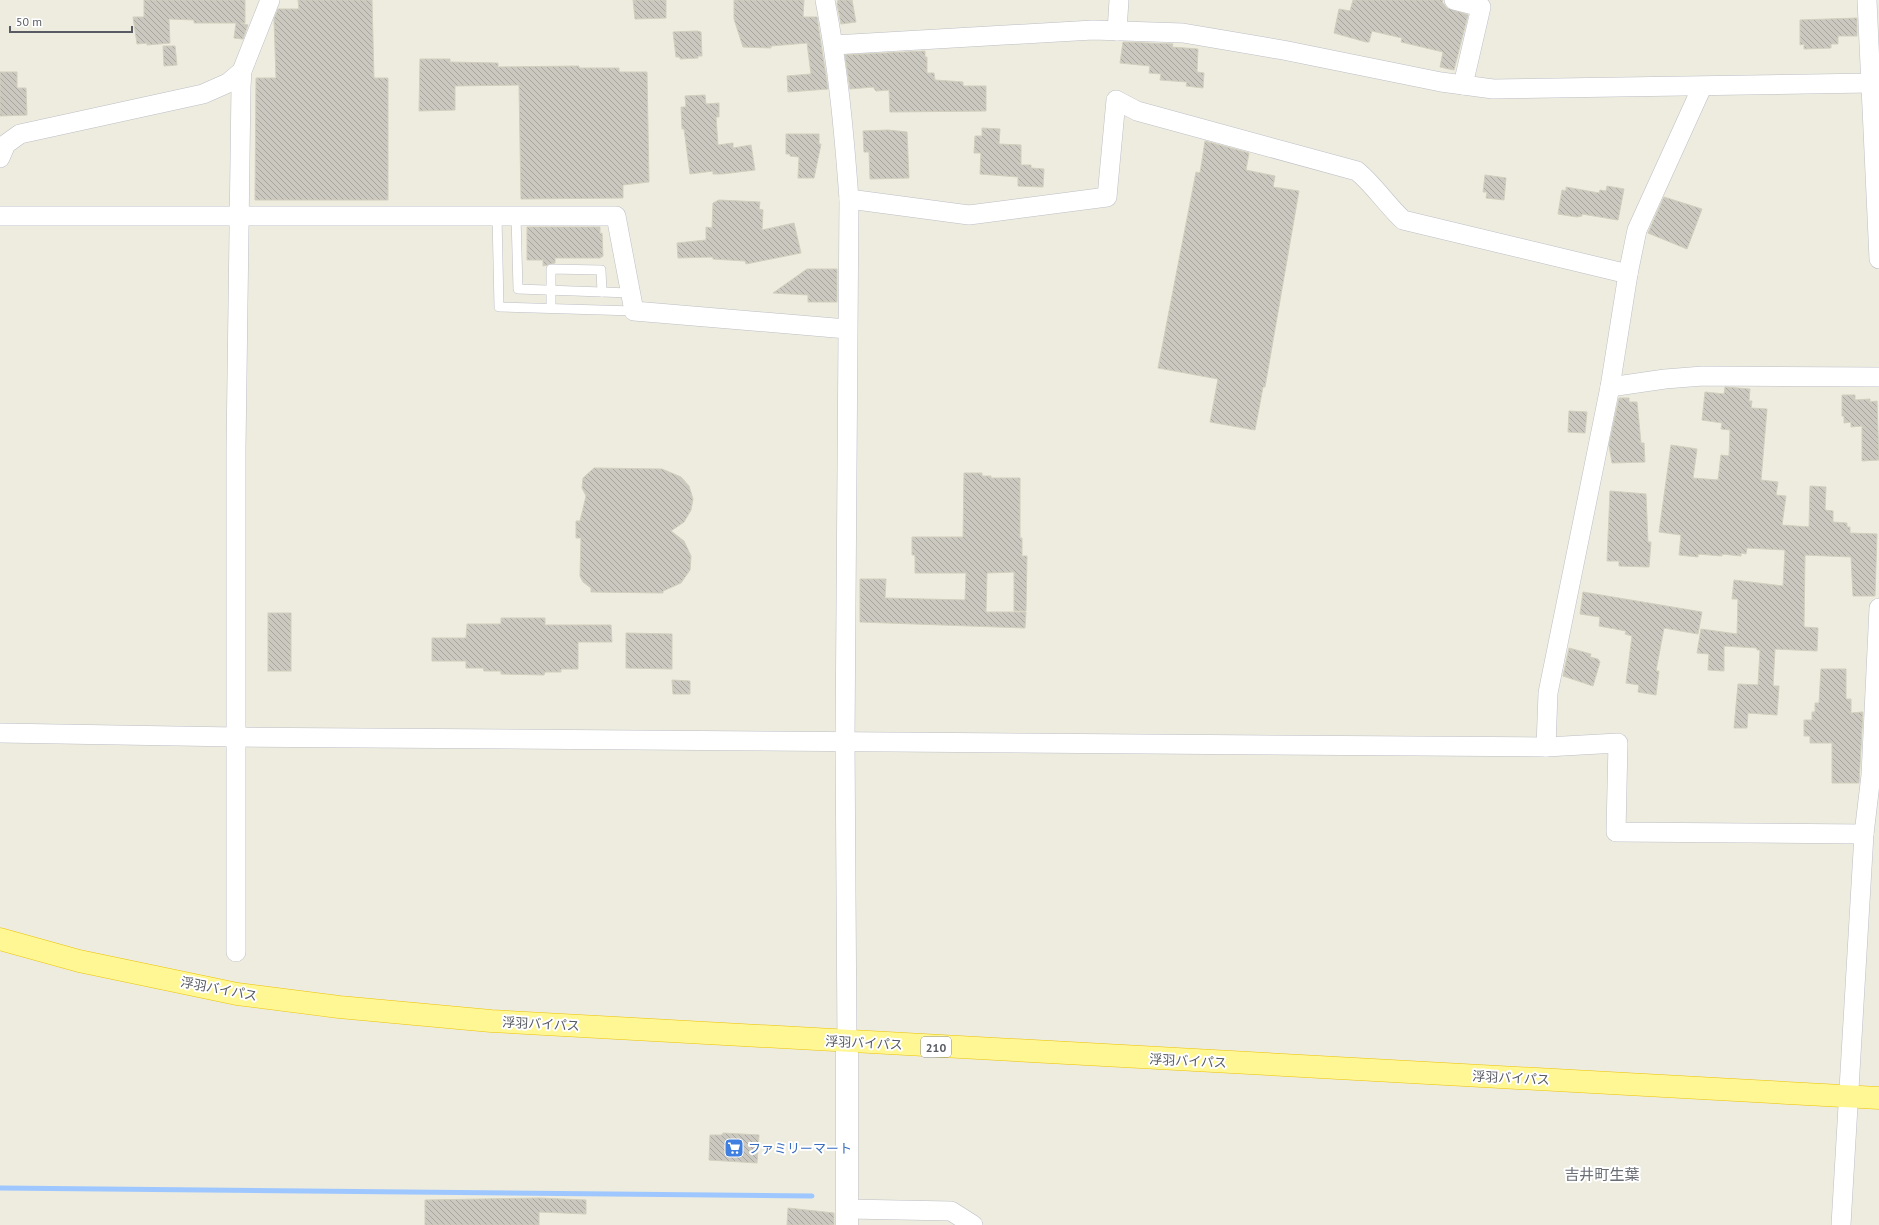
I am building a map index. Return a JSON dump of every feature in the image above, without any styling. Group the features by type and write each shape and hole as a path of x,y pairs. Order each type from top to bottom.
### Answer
{"highway":[{"name":"浮羽バイパス","path":"0,939 79,961 237,994 339,1007 491,1021 847,1042 1879,1098"}],"street":[{"path":"236,952 236,449 242,71 270,0"},
{"path":"825,0 834,45 845,139 848,200 846,740 848,1217 951,1211 973,1225"},
{"path":"1117,30 1119,0"},
{"path":"1454,0 1481,7 1464,85"},
{"path":"1868,0 1875,82 1879,259"},
{"path":"834,45 1093,30 1117,30 1183,33 1464,85 1493,89 1702,87 1875,82"},
{"path":"0,158 6,144 20,134 203,94 228,82 242,71"},
{"path":"1546,747 1548,693 1610,387 1628,274 1637,230 1667,168 1702,87"},
{"path":"848,200 969,216 1107,197 1116,100 1137,111 1357,171 1372,184 1389,207 1403,220 1628,274"},
{"path":"0,216 616,216 634,311 847,329"},
{"path":"1610,387 1664,379 1703,376 1879,377"},
{"path":"1841,1225 1864,834 1875,776 1879,608"},
{"path":"0,733 236,737 846,740 1546,747 1618,743 1616,832 1864,834"}],"lane":[{"path":"497,216 499,307 634,311"},
{"path":"516,216 518,289 630,293"},
{"path":"551,308 551,269 601,270 602,292"}],"building":[{"path":"144,0 245,0 245,23 241,23 248,25 243,39 234,38 236,23 194,23 194,20 169,19 170,43 147,45 147,43 137,44 133,17 144,17"},
{"path":"298,0 372,0 374,78 388,78 388,200 255,200 256,78 276,78 274,19 278,9 299,9"},
{"path":"633,0 666,0 666,18 635,19"},
{"path":"734,0 804,0 803,17 817,17 828,89 788,92 787,76 811,74 807,43 771,46 771,48 743,47 734,19"},
{"path":"838,0 852,0 856,22 841,24 837,4"},
{"path":"1353,0 1443,0 1442,2 1447,8 1468,15 1454,70 1440,67 1443,52 1401,42 1402,38 1372,31 1369,42 1366,42 1334,33 1339,9 1350,11"},
{"path":"1857,18 1857,36 1838,36 1838,44 1831,44 1831,48 1804,49 1804,44 1800,45 1800,20"},
{"path":"673,32 701,32 702,56 698,56 698,58 680,59 680,57 676,57"},
{"path":"1123,42 1173,44 1172,47 1198,49 1197,72 1204,73 1203,88 1186,86 1187,82 1160,80 1161,74 1149,73 1150,66 1120,63"},
{"path":"163,46 175,46 177,65 164,66"},
{"path":"925,51 925,57 927,57 927,73 934,73 935,80 963,82 963,86 986,86 986,111 890,112 889,90 876,91 873,87 850,89 845,55"},
{"path":"420,59 450,59 450,62 498,63 498,67 579,66 579,68 619,68 619,72 647,72 649,182 623,185 623,198 521,199 519,85 455,86 455,110 419,111"},
{"path":"0,72 17,72 17,88 26,88 27,115 0,116"},
{"path":"705,95 706,104 719,103 719,117 716,117 718,145 733,143 733,148 751,145 755,170 722,174 713,174 713,171 690,174 684,129 682,129 681,107 686,107 685,96"},
{"path":"982,128 1000,129 999,144 1021,145 1021,165 1031,165 1031,168 1044,169 1043,187 1018,186 1018,177 980,174 981,153 974,153 975,136 982,136"},
{"path":"888,130 907,132 909,178 870,179 869,152 864,152 863,131"},
{"path":"786,134 819,134 819,144 821,144 814,178 798,178 799,157 786,154"},
{"path":"1205,141 1249,153 1246,170 1275,176 1273,187 1299,191 1265,387 1263,387 1255,430 1210,422 1218,379 1158,368 1196,172 1200,173"},
{"path":"1485,175 1506,178 1504,200 1486,198 1487,192 1483,192"},
{"path":"1607,186 1624,189 1618,220 1582,214 1582,216 1577,217 1558,214 1562,190 1566,191 1566,187 1599,193 1600,190 1606,191"},
{"path":"1664,197 1702,209 1687,249 1648,233"},
{"path":"719,200 760,202 759,209 763,210 762,230 794,223 801,253 746,264 745,261 713,259 713,257 678,258 677,243 706,240 706,227 712,228 713,203"},
{"path":"527,227 600,227 600,234 602,233 603,256 600,258 555,258 555,263 543,266 543,260 527,260"},
{"path":"807,269 837,269 837,302 808,302 808,295 773,293"},
{"path":"1725,387 1750,389 1749,401 1752,401 1751,408 1767,409 1761,480 1778,482 1776,495 1786,496 1782,525 1809,527 1810,486 1826,487 1825,510 1833,511 1833,522 1847,523 1847,527 1850,527 1850,533 1877,534 1875,596 1853,596 1851,557 1805,555 1804,627 1818,628 1817,651 1775,649 1773,686 1779,686 1777,715 1748,713 1747,728 1734,728 1738,684 1758,685 1760,650 1757,650 1757,648 1724,646 1724,671 1708,670 1709,654 1697,653 1701,629 1737,634 1738,599 1732,599 1734,580 1783,586 1785,550 1747,548 1746,554 1741,553 1741,556 1698,554 1698,557 1679,555 1681,535 1659,532 1671,445 1697,449 1693,478 1718,480 1721,455 1729,456 1730,430 1721,429 1722,423 1702,420 1705,392 1724,394"},
{"path":"1842,395 1855,395 1855,400 1870,399 1870,402 1877,401 1879,460 1862,461 1862,426 1851,427 1851,422 1844,423 1844,416 1842,416"},
{"path":"1619,398 1629,398 1629,402 1637,402 1641,443 1644,443 1645,462 1612,463 1609,445"},
{"path":"1569,411 1587,412 1585,433 1568,432"},
{"path":"594,468 662,469 681,477 689,486 693,499 691,510 684,522 671,531 684,541 691,556 690,570 681,583 663,591 663,593 591,592 591,588 583,582 580,576 581,538 576,538 576,521 580,521 586,496 582,488 583,478"},
{"path":"964,473 982,473 982,476 991,476 991,478 1020,478 1020,538 1022,538 1022,556 1027,556 1026,611 1014,611 1014,572 987,573 986,612 1026,612 1025,628 860,622 860,579 886,579 885,598 965,600 966,573 915,573 915,555 912,555 912,537 963,537"},
{"path":"1610,491 1646,494 1648,542 1651,542 1649,567 1619,566 1619,561 1607,561"},
{"path":"1583,592 1702,612 1698,634 1664,628 1656,671 1659,671 1656,695 1638,692 1639,685 1626,683 1632,636 1625,634 1626,631 1599,626 1600,617 1580,614"},
{"path":"268,613 291,613 291,671 268,671"},
{"path":"501,618 545,618 545,625 611,625 612,642 578,642 578,669 561,669 561,672 545,672 544,675 501,674 501,671 484,671 483,668 466,668 466,661 432,661 432,638 466,638 467,624 501,624"},
{"path":"626,633 672,634 672,669 626,668"},
{"path":"1569,648 1591,654 1590,657 1598,659 1600,662 1593,686 1563,676"},
{"path":"1821,669 1846,669 1846,699 1851,699 1851,713 1863,712 1859,783 1832,783 1832,743 1810,743 1810,736 1804,736 1804,720 1812,720 1812,712 1815,712 1815,703 1819,703"},
{"path":"672,680 690,681 690,694 673,694"},
{"name":"ファミリーマート","path":"723,1133 759,1135 757,1163 709,1160 710,1135 722,1135"},
{"path":"539,1198 586,1200 586,1214 539,1212 539,1225 425,1225 425,1200"},
{"path":"788,1208 834,1213 834,1225 787,1225"}],"waterway":[{"path":"0,1188 812,1196"}],"place":[{"name":"ファミリーマート","path":"734,1148"}],"district":[{"name":"吉井町生葉","path":"1602,1174"}]}
